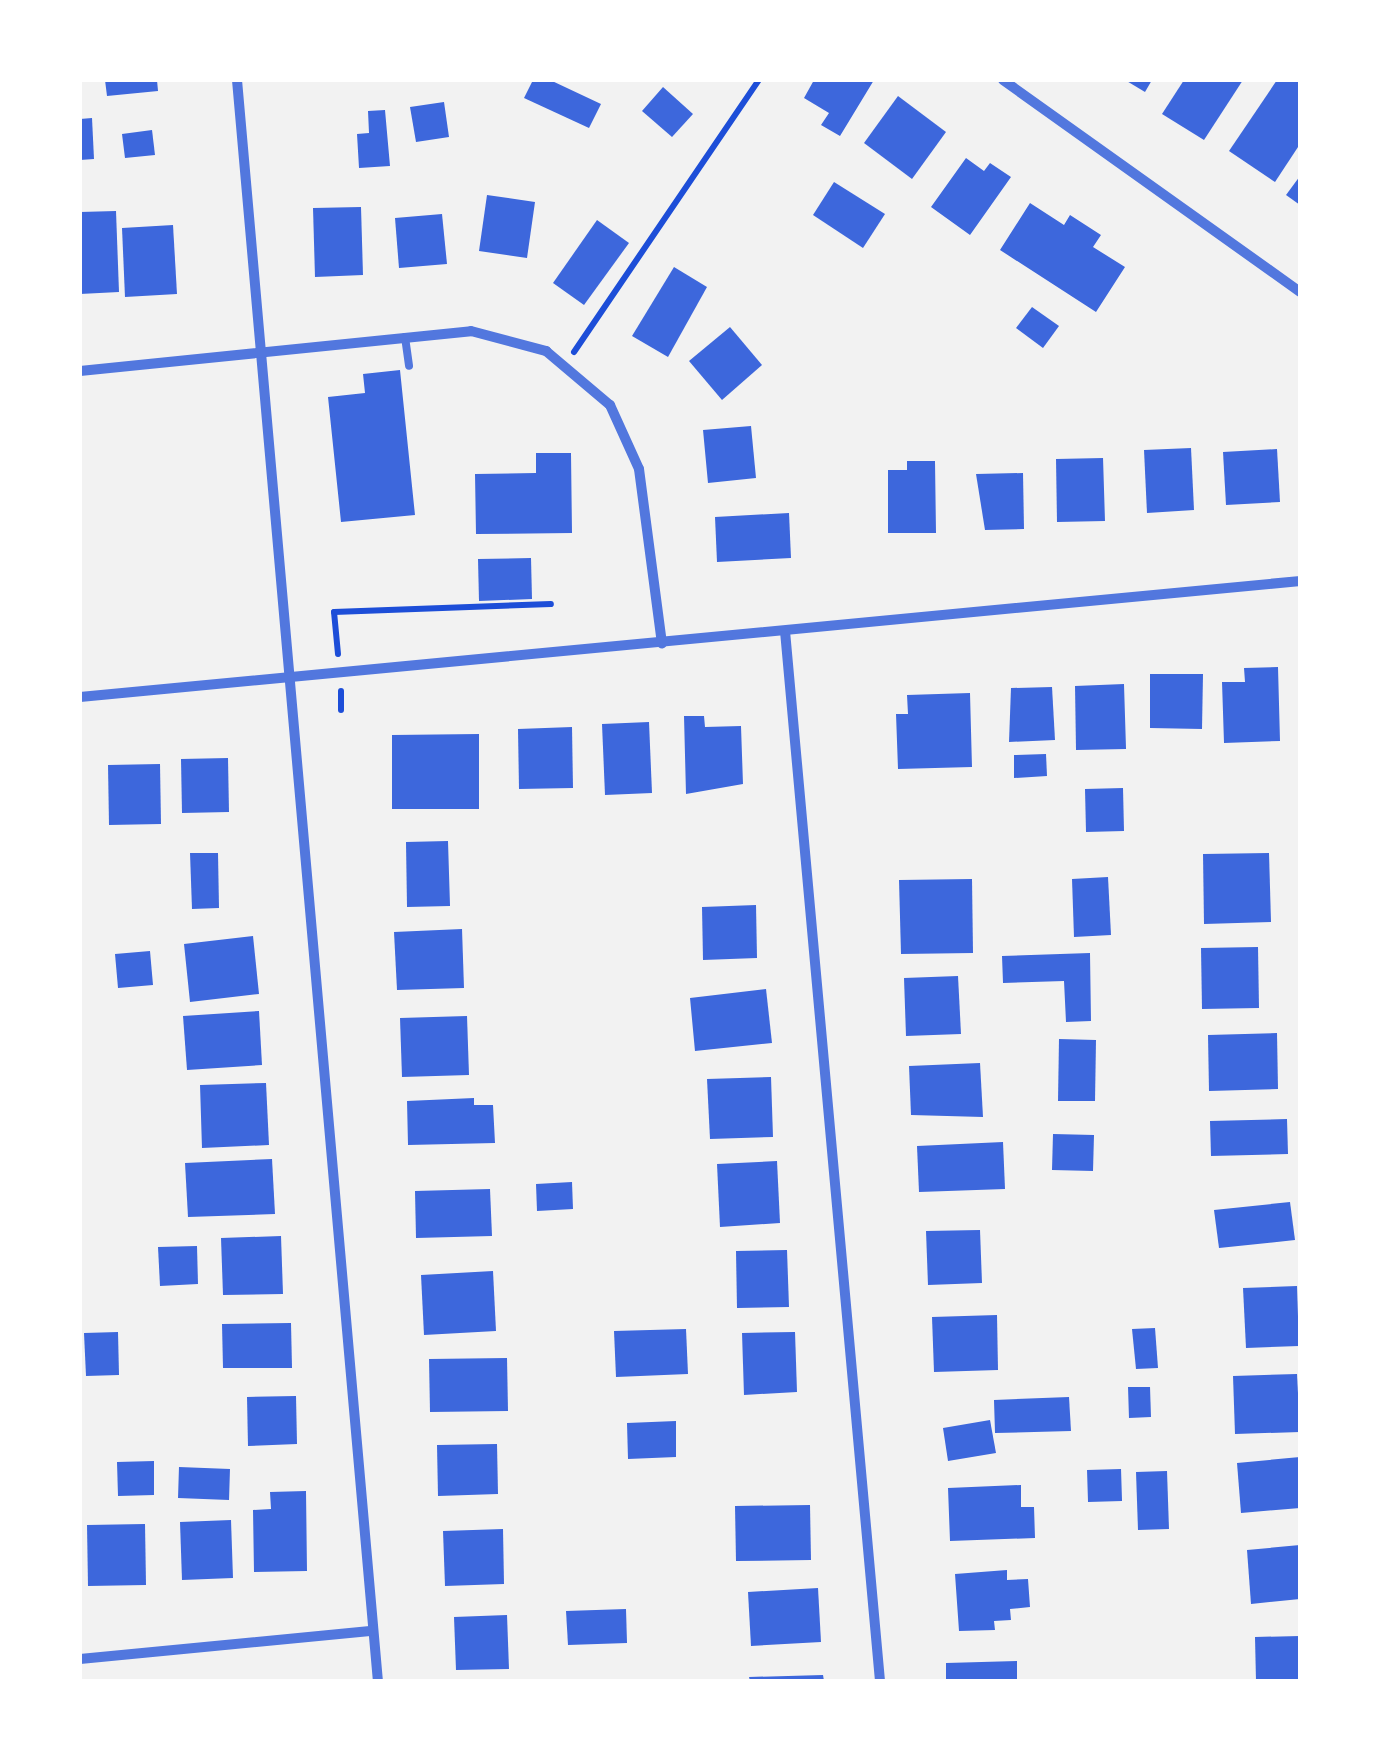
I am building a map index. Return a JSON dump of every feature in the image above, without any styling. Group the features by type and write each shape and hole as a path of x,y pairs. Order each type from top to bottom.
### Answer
{"street":[{"path":"238,80 286,680 378,1681"},
{"path":"1003,80 1300,292"},
{"path":"80,371 471,330 546,351 610,405 639,469 662,643"},
{"path":"80,697 1300,581"},
{"path":"785,631 880,1681"},
{"path":"80,1659 374,1632"}],"lane":[{"path":"405,337 410,366"}],"path":[{"path":"564,366 758,80"},
{"path":"341,710 334,612 551,604"}],"building":[{"path":"105,80 157,80 158,91 107,96"},
{"path":"533,80 550,80 601,104 589,128 524,98"},
{"path":"814,80 874,80 840,136 821,125 829,113 804,98"},
{"path":"1125,80 1152,80 1145,92"},
{"path":"1184,80 1243,80 1204,140 1162,114"},
{"path":"1277,80 1300,80 1300,144 1275,182 1229,151"},
{"path":"663,87 693,114 672,137 642,111"},
{"path":"898,96 946,132 912,179 864,143"},
{"path":"444,102 449,137 416,142 410,107"},
{"path":"385,110 390,166 359,168 357,134 369,133 368,111"},
{"path":"92,118 94,159 80,160 80,119"},
{"path":"152,130 155,155 125,158 122,134"},
{"path":"966,158 984,171 990,163 1011,177 970,235 931,207"},
{"path":"1300,176 1300,205 1286,195"},
{"path":"834,182 885,214 863,248 813,215"},
{"path":"487,195 535,202 527,258 479,251"},
{"path":"1030,203 1064,225 1070,215 1101,235 1093,247 1125,267 1096,312 1000,250"},
{"path":"361,207 363,275 315,277 313,208"},
{"path":"116,211 119,292 80,294 80,212"},
{"path":"442,214 447,264 399,268 395,218"},
{"path":"597,220 629,243 584,305 553,283"},
{"path":"173,225 177,294 125,297 122,228"},
{"path":"674,267 707,287 668,357 632,336"},
{"path":"1032,307 1059,326 1043,348 1016,328"},
{"path":"730,327 762,365 722,400 689,361"},
{"path":"400,370 415,515 341,522 328,397 365,393 363,374"},
{"path":"751,426 756,478 708,483 703,430"},
{"path":"1191,448 1194,510 1147,513 1144,450"},
{"path":"1277,449 1280,502 1226,505 1223,452"},
{"path":"536,453 571,453 572,533 476,534 475,474 536,473"},
{"path":"1103,458 1105,521 1057,522 1056,459"},
{"path":"907,461 935,461 936,533 888,533 888,470 907,470"},
{"path":"1023,473 1024,529 985,530 976,474"},
{"path":"789,513 791,558 717,562 715,517"},
{"path":"531,558 532,599 479,601 478,559"},
{"path":"1278,667 1280,741 1224,743 1222,682 1245,682 1244,668"},
{"path":"1150,674 1203,674 1202,729 1150,728"},
{"path":"1124,684 1126,749 1076,750 1075,686"},
{"path":"1052,687 1055,740 1009,742 1011,688"},
{"path":"970,693 972,767 898,769 896,714 908,714 907,695"},
{"path":"684,716 704,716 705,727 741,726 743,784 686,794"},
{"path":"649,722 652,793 605,795 602,724"},
{"path":"572,727 573,788 519,789 518,729"},
{"path":"479,734 479,809 392,809 392,735"},
{"path":"1046,754 1047,776 1014,778 1014,755"},
{"path":"228,758 229,812 182,813 181,759"},
{"path":"160,764 161,824 109,825 108,765"},
{"path":"1123,788 1124,831 1086,832 1085,789"},
{"path":"448,841 450,906 407,907 406,842"},
{"path":"190,853 218,853 219,908 192,909"},
{"path":"1269,853 1271,922 1204,924 1203,854"},
{"path":"1108,877 1111,935 1074,937 1072,879"},
{"path":"972,879 973,953 901,954 899,880"},
{"path":"756,905 757,958 703,960 702,907"},
{"path":"462,929 464,988 397,990 394,932"},
{"path":"253,936 259,994 190,1002 184,944"},
{"path":"1258,947 1259,1008 1202,1009 1201,948"},
{"path":"150,951 153,985 118,988 115,954"},
{"path":"1090,953 1091,1021 1066,1022 1064,981 1003,983 1002,956"},
{"path":"958,976 961,1034 906,1036 904,978"},
{"path":"766,989 772,1043 695,1051 690,998"},
{"path":"259,1011 262,1065 187,1070 183,1016"},
{"path":"467,1016 469,1075 402,1077 400,1018"},
{"path":"1277,1033 1278,1089 1209,1091 1208,1035"},
{"path":"1059,1039 1096,1040 1095,1101 1058,1101"},
{"path":"980,1063 983,1117 911,1115 909,1066"},
{"path":"771,1077 773,1137 710,1139 707,1079"},
{"path":"266,1083 269,1145 202,1148 200,1085"},
{"path":"474,1098 474,1105 493,1105 495,1143 408,1145 407,1101"},
{"path":"1287,1119 1288,1154 1211,1156 1210,1121"},
{"path":"1053,1134 1094,1135 1093,1171 1052,1170"},
{"path":"1003,1142 1005,1189 919,1192 917,1146"},
{"path":"272,1159 275,1214 188,1217 185,1163"},
{"path":"777,1161 780,1223 720,1227 717,1164"},
{"path":"572,1182 573,1209 537,1211 536,1184"},
{"path":"490,1189 492,1236 416,1238 415,1191"},
{"path":"1290,1202 1295,1240 1219,1248 1214,1210"},
{"path":"980,1230 982,1283 928,1285 926,1231"},
{"path":"281,1236 283,1294 223,1295 221,1238"},
{"path":"197,1246 198,1284 160,1286 158,1247"},
{"path":"787,1250 789,1307 737,1308 736,1251"},
{"path":"493,1271 496,1331 424,1335 421,1275"},
{"path":"1297,1286 1299,1346 1246,1348 1243,1288"},
{"path":"997,1315 998,1370 934,1372 932,1317"},
{"path":"291,1323 292,1368 223,1368 222,1324"},
{"path":"1155,1328 1158,1368 1136,1369 1132,1329"},
{"path":"686,1329 688,1374 616,1377 614,1331"},
{"path":"118,1332 119,1375 86,1376 84,1333"},
{"path":"795,1332 797,1392 744,1395 742,1333"},
{"path":"507,1358 508,1411 430,1412 429,1359"},
{"path":"1297,1374 1300,1432 1235,1434 1233,1376"},
{"path":"1128,1387 1150,1387 1151,1417 1129,1418"},
{"path":"296,1396 297,1444 248,1446 247,1397"},
{"path":"1069,1397 1071,1431 995,1433 994,1400"},
{"path":"990,1420 996,1453 948,1461 943,1428"},
{"path":"676,1421 676,1457 628,1459 627,1423"},
{"path":"497,1444 498,1494 438,1496 437,1445"},
{"path":"1300,1457 1300,1508 1241,1513 1237,1463"},
{"path":"154,1461 154,1495 118,1496 117,1462"},
{"path":"179,1467 230,1469 229,1500 178,1498"},
{"path":"1121,1469 1122,1501 1088,1502 1087,1470"},
{"path":"1167,1471 1169,1529 1138,1530 1136,1472"},
{"path":"1021,1485 1021,1507 1034,1507 1035,1538 950,1541 948,1488"},
{"path":"306,1491 307,1571 254,1572 253,1510 271,1509 270,1492"},
{"path":"810,1505 811,1560 736,1561 735,1506"},
{"path":"231,1520 233,1578 182,1580 180,1522"},
{"path":"145,1524 146,1585 88,1586 87,1525"},
{"path":"503,1529 504,1584 445,1586 443,1531"},
{"path":"1300,1545 1300,1599 1251,1604 1247,1550"},
{"path":"1007,1570 1007,1580 1028,1579 1030,1607 1010,1609 1011,1620 994,1621 995,1630 959,1631 955,1574"},
{"path":"818,1588 821,1642 751,1646 748,1592"},
{"path":"626,1609 627,1643 568,1645 566,1611"},
{"path":"507,1615 509,1669 456,1670 454,1617"},
{"path":"1300,1636 1300,1681 1256,1681 1255,1637"},
{"path":"1017,1661 1017,1681 946,1681 946,1663"},
{"path":"823,1675 824,1681 750,1681 749,1677"}]}
